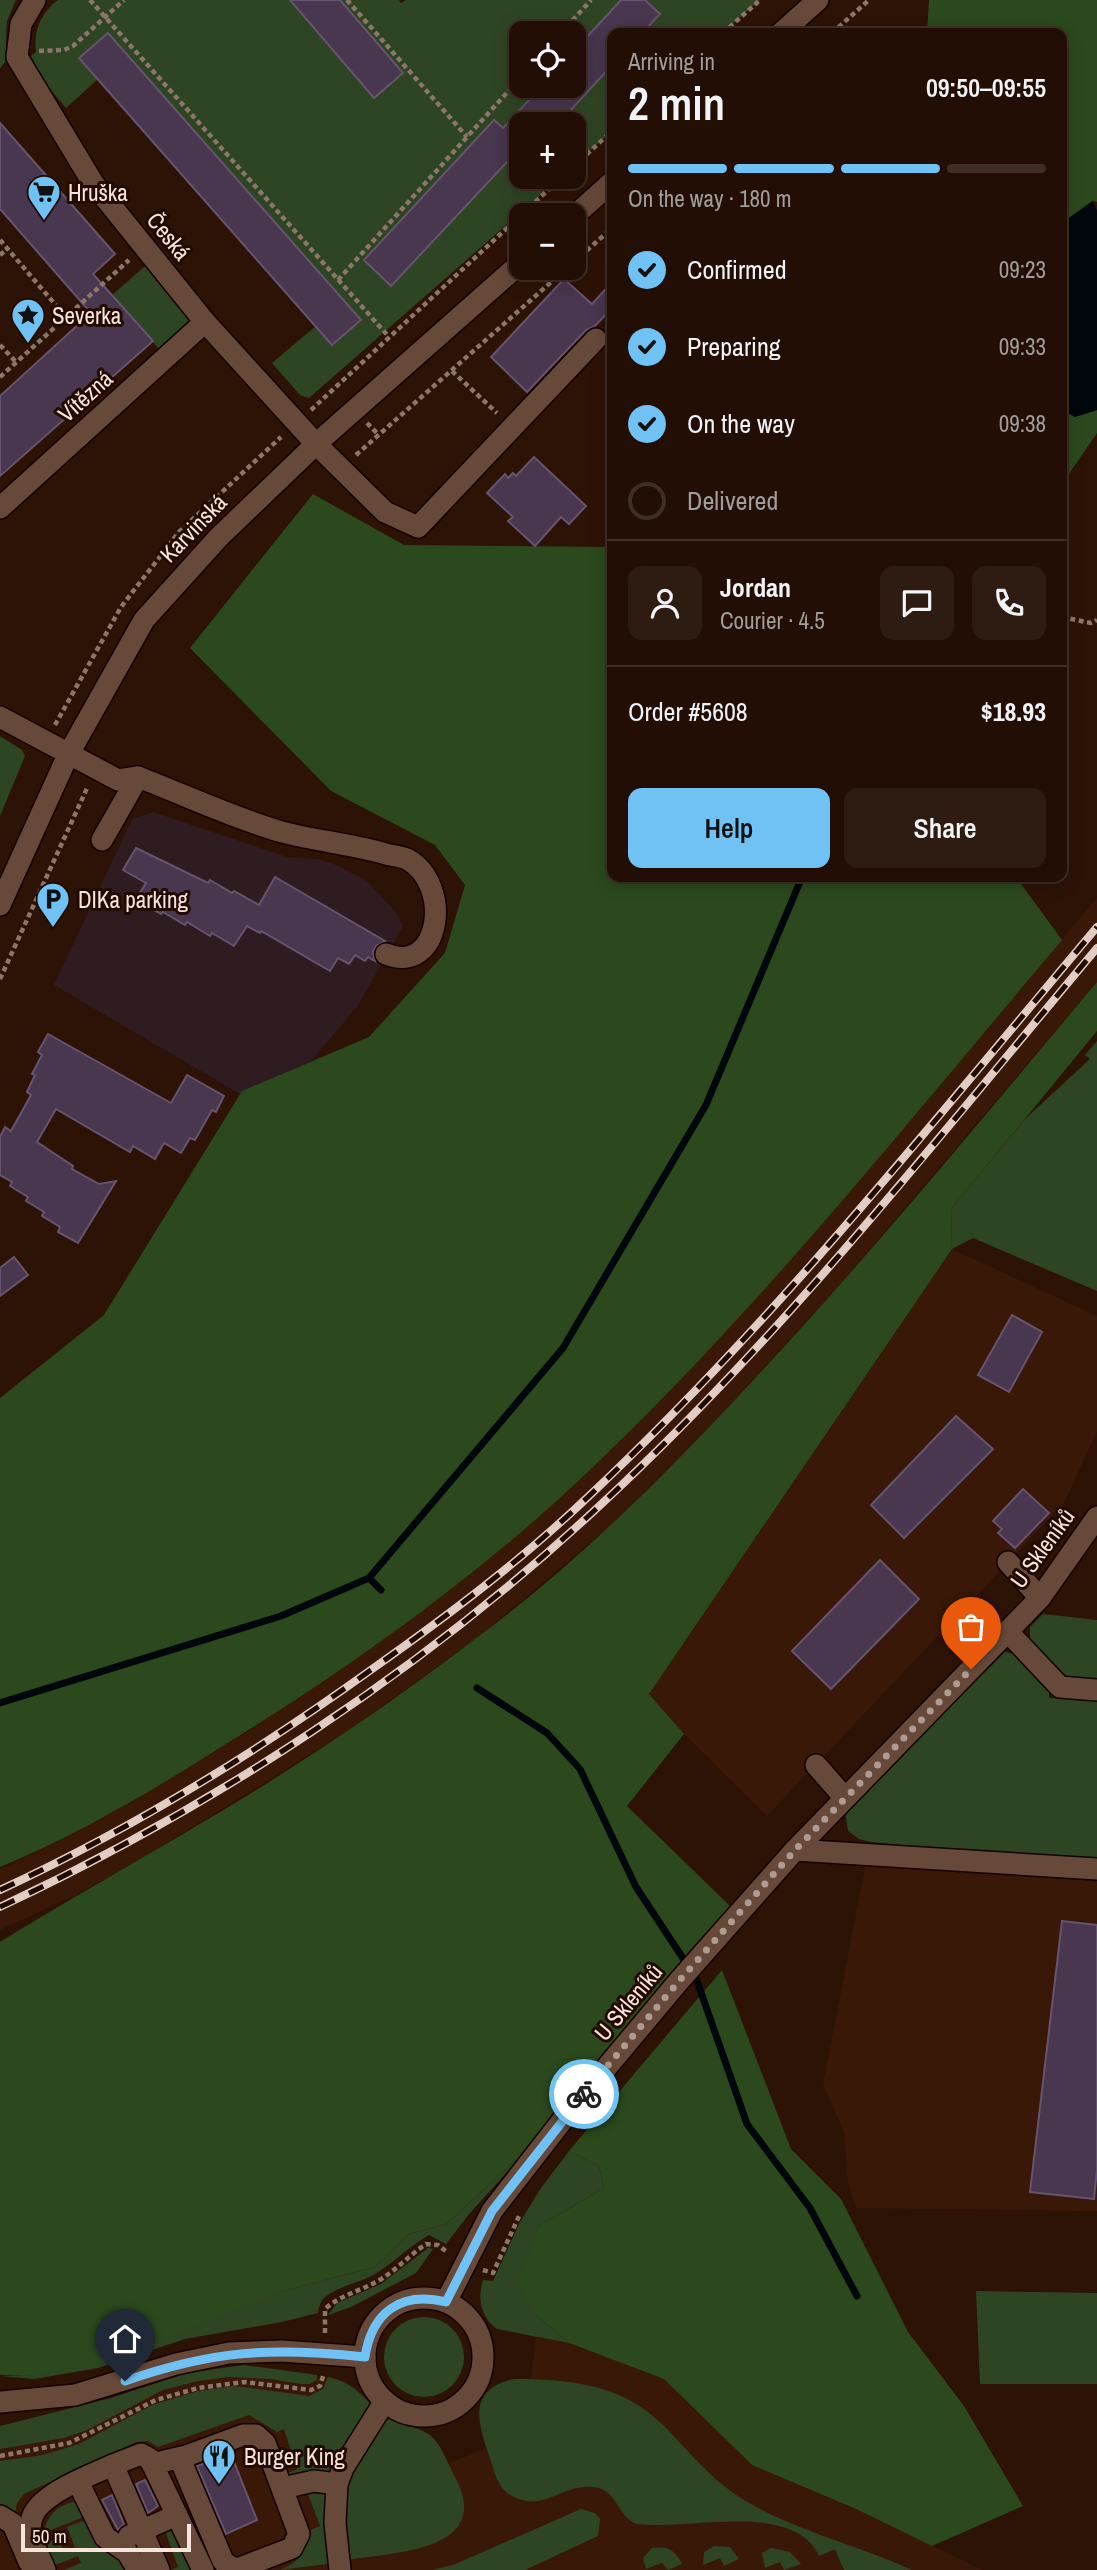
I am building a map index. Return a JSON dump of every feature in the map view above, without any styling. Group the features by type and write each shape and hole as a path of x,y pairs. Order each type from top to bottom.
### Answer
{"street":[{"name":"Česká","path":"34,0 21,24 17,57 93,183 205,322 316,444 385,512 418,527 512,427"},
{"path":"787,28 818,0"},
{"path":"586,205 607,186"},
{"name":"Karvinská","path":"0,905 68,755 144,620 219,537 316,444 509,273"},
{"name":"Vítězná","path":"0,508 205,322"},
{"path":"512,427 596,339"},
{"path":"0,717 118,780 138,777 282,832 407,860 432,884 437,915 429,943 414,956 396,958 386,954"},
{"path":"102,841 138,777"},
{"name":"U Skleníků","path":"446,2302 492,2211 551,2135 679,1981 795,1850 1040,1598 1097,1517"},
{"path":"1008,1562 1040,1598"},
{"path":"1008,1632 1060,1687 1097,1690"},
{"path":"816,1765 844,1797"},
{"path":"795,1850 1097,1868"},
{"path":"422,2298 446,2302 468,2318 481,2342 483,2356 477,2383 458,2404 430,2416 398,2410 384,2401 370,2381 365,2357 374,2326 385,2313 398,2304 422,2298"},
{"path":"0,2402 75,2396 176,2364 229,2353 282,2351 365,2357"},
{"path":"340,2570 335,2523 337,2484 343,2468 384,2401"},
{"path":"152,2464 186,2456 243,2435 256,2435 265,2443 299,2534 292,2548 240,2568 232,2568 223,2561 183,2466 186,2456"},
{"path":"45,2570 33,2541 31,2519 39,2504 78,2482 141,2454 152,2464 203,2570"},
{"path":"113,2465 159,2570"},
{"path":"283,2488 314,2481 337,2484"},
{"path":"78,2482 105,2537 127,2552 138,2570"},
{"path":"114,2543 177,2515"},
{"path":"0,2516 13,2524 32,2570"}],"path":[{"path":"90,0 389,337"},
{"path":"32,51 64,50 73,46 124,0"},
{"path":"347,0 467,137"},
{"path":"572,21 591,0"},
{"path":"729,28 761,0"},
{"path":"839,26 869,0"},
{"path":"338,280 509,90"},
{"path":"586,155 607,136"},
{"path":"586,251 607,232"},
{"path":"0,240 66,317"},
{"path":"0,377 145,247"},
{"path":"0,255 7,248"},
{"path":"341,469 554,280"},
{"path":"0,345 16,362"},
{"path":"452,371 512,427"},
{"path":"1067,618 1091,623 1097,620"},
{"path":"0,979 96,769"},
{"path":"0,2456 69,2443 156,2400 198,2388 244,2382 311,2390 320,2386 327,2353 326,2309 337,2298 360,2290 386,2276 426,2244 438,2245 464,2264 493,2273 510,2230 523,2207"}],"shaded area":[{"path":"1093,201 1097,211 1097,410 1075,417 1067,413 1067,219"},
{"path":"153,812 287,857 318,859 336,865 367,881 396,912 403,926 357,1007 311,1061 240,1094 54,985 133,819"},
{"path":"1097,898 1097,982 835,1290 714,1422 612,1524 481,1635 346,1732 139,1860 75,1895 0,1930 0,1870 112,1813 247,1732 448,1592 575,1484 674,1385 795,1254"},
{"path":"952,1249 1097,1316 1097,1431 1064,1503 767,1816 684,1734 649,1694"},
{"path":"866,1863 1097,1881 1097,2211 856,2208 848,2183 844,2132 823,2084"},
{"path":"536,2337 569,2343 664,2379 752,2465 856,2509 982,2570 0,2570 0,2444 189,2378 227,2375 276,2379 328,2377 345,2381 358,2390 387,2418 430,2435 448,2464 486,2448 478,2416 481,2402 489,2390 503,2382 531,2379"}],"green space":[{"path":"0,0 16,0 7,21 5,62 0,68"},
{"path":"58,0 399,0 401,3 406,0 760,0 729,28 607,28 607,135 586,154 586,112 509,112 509,189 547,189 531,203 509,203 509,223 309,398 300,395 272,363 316,326 334,345 361,320 322,277 98,79 66,108 44,82 31,56 36,52 40,23"},
{"path":"929,0 1097,0 1097,202 1092,201 1067,219 1067,28 927,28"},
{"path":"152,260 199,323 165,356 112,295"},
{"path":"1097,410 1097,433 1067,477 1067,413 1075,417"},
{"path":"313,494 404,545 607,547 607,882 1020,882 1062,940 766,1288 641,1421 535,1520 407,1623 272,1715 116,1810 0,1867 0,1398 104,1315 242,1091 369,1037 445,953 465,885 435,845 331,791 190,648"},
{"path":"0,736 22,750 25,756 0,816"},
{"path":"1097,982 1097,1031 951,1209 952,1249 649,1694 684,1734 627,1806 730,1906 528,2149 446,2224 409,2234 375,2267 283,2291 94,2366 29,2376 0,2375 0,1942 313,1754 447,1661 550,1580 650,1488 790,1341 923,1189"},
{"path":"1097,1041 1097,1291 973,1238 952,1249 951,1209 1025,1119 1090,1059 1085,1055"},
{"path":"1043,1614 1097,1620 1097,1679 1066,1677 1030,1639 1030,1627"},
{"path":"1005,1652 1016,1654 1049,1691 1049,1698 1097,1699 1097,1864 871,1842 859,1839 848,1831 845,1811"},
{"path":"722,1970 791,2149 841,2199 908,2332 964,2406 1023,2506 932,2546 856,2509 752,2465 664,2379 569,2343 536,2315 518,2281 539,2226 604,2188 599,2166 569,2151"},
{"path":"528,2149 446,2244 429,2235 375,2274 329,2294 322,2301 318,2313 185,2339 98,2368 34,2379 0,2376 29,2376 283,2291 375,2267 409,2234 446,2224"},
{"path":"569,2151 599,2166 604,2188 539,2226 536,2315 569,2343 497,2329 487,2319 482,2307 480,2294 483,2280 493,2281 520,2222"},
{"path":"428,2248 433,2249 416,2273 351,2307 328,2315 337,2303 381,2284"},
{"path":"976,2291 1097,2293 1097,2384 980,2384"},
{"path":"424,2317 439,2320 452,2329 461,2342 464,2357 461,2372 452,2385 439,2394 424,2397 409,2394 396,2385 387,2372 384,2357 387,2342 396,2329 409,2320"},
{"path":"244,2365 317,2375 317,2379 310,2384 229,2377 198,2381 163,2390 87,2430 64,2438 0,2449 0,2426 111,2398 187,2373"},
{"path":"328,2377 353,2388 373,2407 332,2478 289,2480 282,2474 297,2470 284,2429 277,2432 249,2415 158,2447 148,2441 136,2442 24,2494 17,2503 15,2513 0,2507 0,2461 43,2455 79,2444 152,2405 198,2391 235,2386 309,2396 323,2389"},
{"path":"514,2379 555,2380 593,2386 629,2400 662,2424 711,2474 744,2500 784,2521 912,2570 844,2570 835,2549 819,2556 806,2539 787,2528 764,2523 637,2524 625,2516 608,2493 594,2487 572,2489 544,2500 524,2500 512,2496 497,2478 481,2430 480,2408 489,2390"},
{"path":"382,2414 426,2432 435,2440 455,2477 464,2502 461,2520 451,2534 433,2544 347,2560 342,2522 349,2470"},
{"path":"307,2490 330,2493 334,2563 280,2570 300,2556 306,2532 320,2526 308,2494 291,2500 294,2495"},
{"path":"73,2502 79,2505 86,2516 43,2533 54,2513"},
{"path":"581,2509 595,2513 600,2519 598,2536 525,2570 432,2570 453,2565"},
{"path":"88,2519 116,2551 126,2570 64,2570 81,2563 78,2556 55,2565 52,2563 45,2543 58,2538 64,2551 75,2547 67,2527"},
{"path":"177,2523 198,2570 171,2570 178,2567 164,2528"},
{"path":"714,2546 730,2547 739,2559 724,2566 720,2558 703,2565 704,2552"},
{"path":"652,2548 670,2550 682,2564 668,2570 662,2563 646,2569 643,2558"},
{"path":"771,2548 790,2552 801,2564 784,2570 780,2562 765,2568 762,2553"}],"building":[{"path":"290,0 340,0 403,73 374,98"},
{"path":"621,0 645,0 660,14 647,28 607,28 607,70 586,93 586,38"},
{"path":"108,33 361,320 332,345 79,58"},
{"path":"531,98 582,98 569,112 518,112"},
{"path":"494,120 503,128 509,122 509,160 391,286 364,260"},
{"path":"0,123 115,254 93,274 153,341 0,476 0,396 91,313 0,209"},
{"path":"563,280 592,304 607,288 607,313 595,326 586,330 527,392 491,357"},
{"path":"534,457 586,506 569,524 561,517 535,546 508,521 513,517 487,493 505,474 508,478 513,473 516,476"},
{"path":"136,848 208,883 210,880 232,893 234,891 259,905 275,877 385,941 376,946 373,952 375,961 368,957 365,961 355,955 349,964 338,958 330,971 261,931 260,933 247,926 234,946 187,922 185,925 163,912 161,914 136,899 146,883 123,870"},
{"path":"48,1034 171,1103 187,1075 224,1096 216,1112 212,1110 195,1140 190,1138 181,1153 164,1143 155,1159 133,1146 130,1152 56,1109 37,1142 73,1166 72,1169 99,1184 116,1181 78,1243 58,1232 60,1227 42,1216 44,1212 26,1201 28,1197 10,1186 12,1182 0,1175 0,1137 5,1127 11,1131 31,1095 27,1092 35,1075 32,1074 42,1055 38,1052"},
{"path":"14,1257 28,1275 0,1296 0,1268"},
{"path":"1012,1315 1042,1332 1009,1392 978,1375"},
{"path":"956,1416 993,1449 904,1538 871,1505"},
{"path":"1023,1489 1049,1513 1015,1548 998,1533 1002,1529 993,1521"},
{"path":"880,1560 919,1599 831,1689 792,1651"},
{"path":"1062,1921 1097,1925 1097,2169 1094,2199 1030,2192"},
{"name":"Burger King","path":"231,2454 257,2520 226,2534 197,2466"},
{"path":"145,2480 158,2506 148,2513 136,2484"},
{"path":"112,2495 124,2524 118,2530 102,2500"}],"waterway":[{"path":"0,1703 281,1616 369,1578 563,1348 706,1105 800,882"},
{"path":"369,1578 381,1590"},
{"path":"477,1688 547,1733 580,1769 636,1887 696,1978 747,2124 810,2208 857,2296"}],"railway":[{"path":"0,1890 146,1815 239,1759 403,1647 538,1542 657,1430 788,1291 1097,927"},
{"path":"0,1907 80,1868 237,1780 387,1680 528,1569 663,1445 793,1308 1097,948"}],"way so far":[{"path":"584,2094 795,1850 971,1669"}],"place":[{"name":"Hruška","path":"44,222"},
{"name":"Severka","path":"28,345"},
{"name":"DIKa parking","path":"53,929"},
{"name":"Burger King","path":"219,2486"}],"route":[{"path":"125,2381 176,2364 229,2353 282,2351 365,2357 374,2326 385,2313 398,2304 430,2298 446,2302 492,2211 584,2094"}]}
